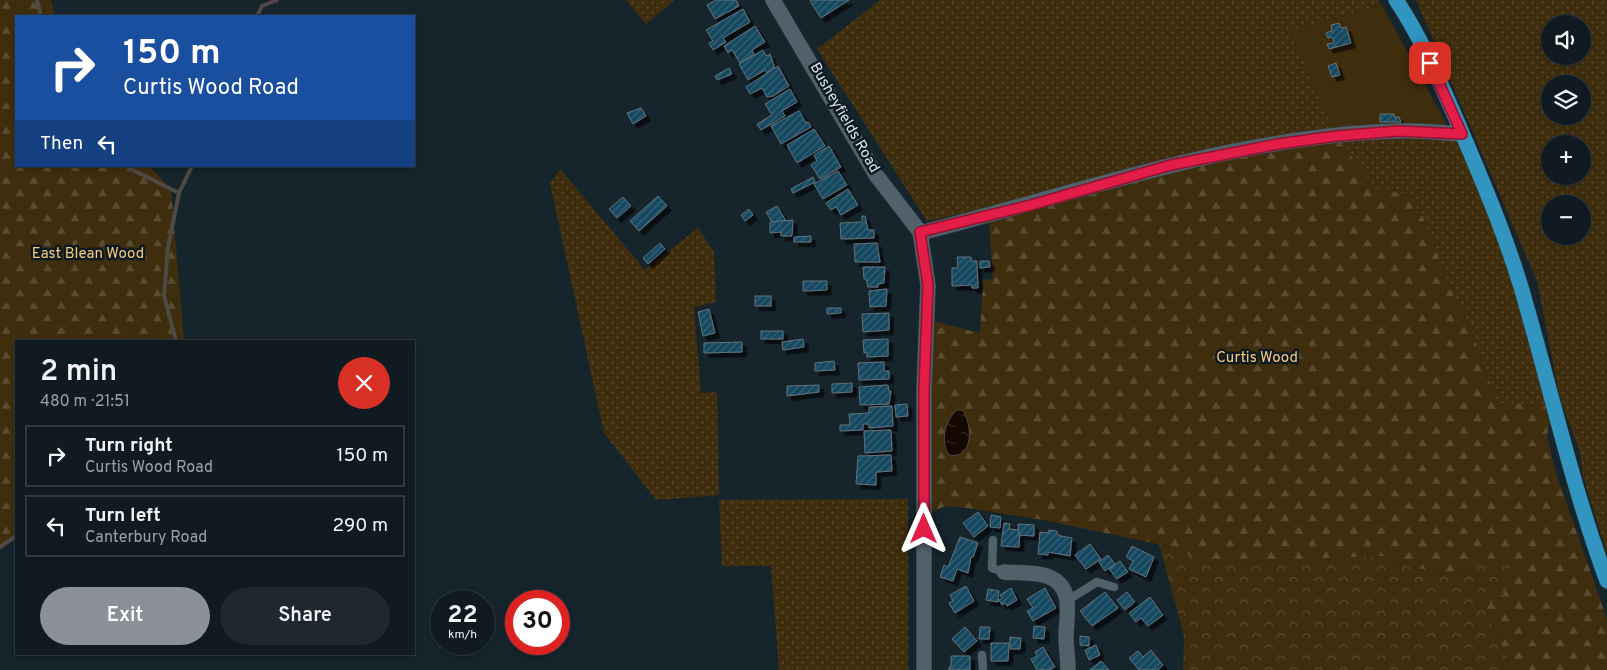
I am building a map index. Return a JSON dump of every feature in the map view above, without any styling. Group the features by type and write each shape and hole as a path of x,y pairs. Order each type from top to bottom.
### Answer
{"main road":[{"path":"1396,0 1439,80 1494,211 1525,300 1568,464 1607,581"}],"street":[{"name":"Busheyfields Road","path":"774,0 876,175 922,233"},
{"path":"924,670 924,390 928,285 922,233 1171,165 1278,144 1336,136 1398,131 1462,134"},
{"path":"1004,572 1044,575 1056,580 1064,588 1068,600 1066,637 1068,670"}],"lane":[{"path":"993,540 992,568 1004,572"},
{"path":"1068,600 1097,582 1114,587"},
{"path":"982,655 983,670"}],"green space":[{"name":"East Blean Wood","path":"0,0 51,0 55,15 15,15 15,167 150,167 171,189 184,340 15,340 15,538 0,547"},
{"path":"626,0 675,0 646,24"},
{"path":"880,0 1378,0 1382,5 1290,31 1337,136 1462,134 1494,211 1552,405 1497,403 1470,326 1455,299 1423,217 1407,194 1376,190 1336,136 927,221 817,49"},
{"path":"1416,0 1607,0 1607,553 1583,476 1580,452 1560,398 1537,281"},
{"path":"1382,5 1447,125 1334,131 1290,31","holes":["1339,23 1341,28 1346,27 1351,43 1329,49 1328,45 1334,43 1332,37 1328,38 1326,33 1332,31 1331,25"]},
{"name":"Curtis Wood","path":"1336,136 1376,189 1407,194 1423,217 1455,299 1470,326 1497,403 1552,405 1547,437 1556,473 1607,619 1607,670 1513,670 1483,606 1484,563 1456,576 1406,566 1387,556 1200,563 1177,548 1043,520 945,506 924,516 930,320 980,333 983,280 993,279 989,222 1171,165"},
{"path":"560,169 645,270 698,228 714,252 716,302 694,307 701,393 717,392 719,495 656,500 604,433 550,183"},
{"path":"908,499 908,670 779,670 771,566 722,566 719,500"},
{"path":"1159,544 1177,548 1200,563 1387,556 1406,566 1456,576 1484,563 1511,563 1504,594 1483,606 1513,670 1183,670 1184,636"}],"water":[{"path":"957,410 962,410 966,416 969,439 963,452 957,455 949,455 944,437 945,431 949,419"}],"building":[{"path":"716,0 736,0 739,6 715,19 707,5"},
{"path":"849,0 821,18 810,1"},
{"path":"743,9 750,22 723,38 726,42 713,50 709,43 713,41 706,30"},
{"path":"1339,23 1341,28 1346,27 1351,43 1329,49 1327,44 1334,43 1332,37 1328,38 1326,33 1332,31 1331,25"},
{"path":"755,26 765,42 752,50 754,54 740,63 732,50 728,53 724,46"},
{"path":"763,50 766,56 770,54 775,68 767,73 765,70 748,80 739,64"},
{"path":"1336,63 1340,75 1332,77 1328,66"},
{"path":"778,66 789,86 773,96 767,97 762,88 750,94 746,87"},
{"path":"729,68 732,74 717,80 715,76"},
{"path":"790,89 797,102 782,111 785,116 761,130 757,124 772,115 765,104"},
{"path":"641,108 646,116 633,124 627,113"},
{"path":"799,111 806,123 808,122 811,127 781,144 771,126"},
{"path":"1380,114 1394,114 1394,117 1399,117 1401,122 1380,122"},
{"path":"814,129 825,146 797,163 787,145"},
{"path":"829,146 841,167 820,179 811,165 817,161 814,155"},
{"path":"838,171 847,185 823,199 814,184"},
{"path":"813,177 815,182 793,193 791,189"},
{"path":"848,189 858,205 841,215 836,207 831,210 826,203"},
{"path":"658,196 667,206 639,231 630,221"},
{"path":"623,197 631,206 617,218 609,209"},
{"path":"777,206 786,221 772,222 766,212"},
{"path":"749,209 753,215 745,221 741,215"},
{"path":"862,216 865,216 868,230 874,230 874,238 841,239 840,223 862,222"},
{"path":"793,220 792,236 781,236 781,232 770,233 770,222"},
{"path":"811,236 811,242 794,242 794,237"},
{"path":"660,243 665,249 648,264 643,258"},
{"path":"877,243 880,262 855,262 854,244"},
{"path":"957,257 971,257 971,261 977,261 978,288 972,288 972,285 952,286 952,268 958,268"},
{"path":"980,261 989,261 990,267 980,268"},
{"path":"863,267 885,267 884,283 878,284 878,287 868,287 866,279 864,279"},
{"path":"803,281 827,281 827,290 803,291"},
{"path":"887,289 886,306 870,307 869,291"},
{"path":"755,296 771,296 771,306 755,306"},
{"path":"827,308 841,308 841,313 827,314"},
{"path":"709,309 715,333 703,336 698,312"},
{"path":"889,313 889,330 863,332 862,314"},
{"path":"761,331 783,331 783,339 761,339"},
{"path":"803,339 804,347 783,350 782,342"},
{"path":"888,339 888,356 867,357 867,352 864,353 863,340"},
{"path":"742,342 742,352 704,353 704,343"},
{"path":"834,361 835,370 815,371 815,363"},
{"path":"884,362 884,371 889,371 889,379 859,380 858,363"},
{"path":"852,383 852,392 832,393 832,384"},
{"path":"819,385 819,392 787,396 787,386"},
{"path":"888,385 889,391 891,391 889,404 860,405 859,387"},
{"path":"907,404 908,416 896,417 895,405"},
{"path":"892,406 893,426 869,428 869,424 863,424 863,430 840,431 840,425 850,425 849,414 869,413 869,407"},
{"path":"891,430 892,451 865,453 864,431"},
{"path":"891,455 892,471 876,472 876,485 856,484 858,456"},
{"path":"978,512 988,526 974,537 963,523"},
{"path":"991,515 1001,517 1000,528 990,527"},
{"path":"1004,523 1010,524 1009,529 1020,530 1019,547 1001,546"},
{"path":"1018,524 1034,525 1034,536 1019,535"},
{"path":"1049,530 1057,531 1057,534 1061,536 1072,538 1070,556 1048,552 1048,555 1038,554 1040,532 1048,533"},
{"path":"960,537 978,543 973,557 971,557 968,573 957,569 953,581 940,577 944,565 948,567"},
{"path":"1090,544 1101,559 1086,569 1075,555"},
{"path":"1132,546 1154,557 1146,577 1129,569 1133,561 1126,557"},
{"path":"1108,555 1115,564 1105,571 1099,562"},
{"path":"1120,561 1128,572 1117,579 1109,569"},
{"path":"966,586 974,601 955,613 949,603 953,601 950,595"},
{"path":"1011,588 1017,600 1007,606 1005,603 1002,605 999,600 1002,598 1000,595"},
{"path":"1045,588 1056,608 1033,621 1027,611 1033,608 1027,599"},
{"path":"988,589 999,591 998,602 986,600"},
{"path":"1105,592 1118,608 1092,626 1080,611"},
{"path":"1127,592 1135,602 1125,610 1117,600"},
{"path":"1150,597 1163,615 1148,626 1141,618 1136,622 1129,613"},
{"path":"1034,626 1045,627 1044,639 1033,638"},
{"path":"965,627 977,641 964,652 952,639"},
{"path":"980,627 990,627 989,639 979,639"},
{"path":"1080,636 1089,637 1089,646 1080,645"},
{"path":"1010,637 1021,638 1020,649 1010,649"},
{"path":"991,643 1009,643 1008,661 991,661"},
{"path":"1096,645 1100,655 1089,660 1085,650"},
{"path":"1043,647 1055,667 1049,670 1037,670 1031,659 1037,656 1035,652"},
{"path":"1151,650 1163,665 1158,670 1139,670 1129,658 1138,651 1143,657"},
{"path":"951,656 970,656 970,670 949,670 949,667 951,667"},
{"path":"1101,661 1109,670 1090,670"}],"waterway":[{"path":"37,0 41,15"},
{"path":"258,15 262,6 277,0"},
{"path":"131,167 133,170 179,193"},
{"path":"176,340 164,296 168,247 179,193 192,167"},
{"path":"0,547 15,537"}],"route":[{"path":"924,529 924,390 928,285 920,232 1031,205 1171,165 1278,144 1336,136 1398,131 1462,134 1430,63"}]}
